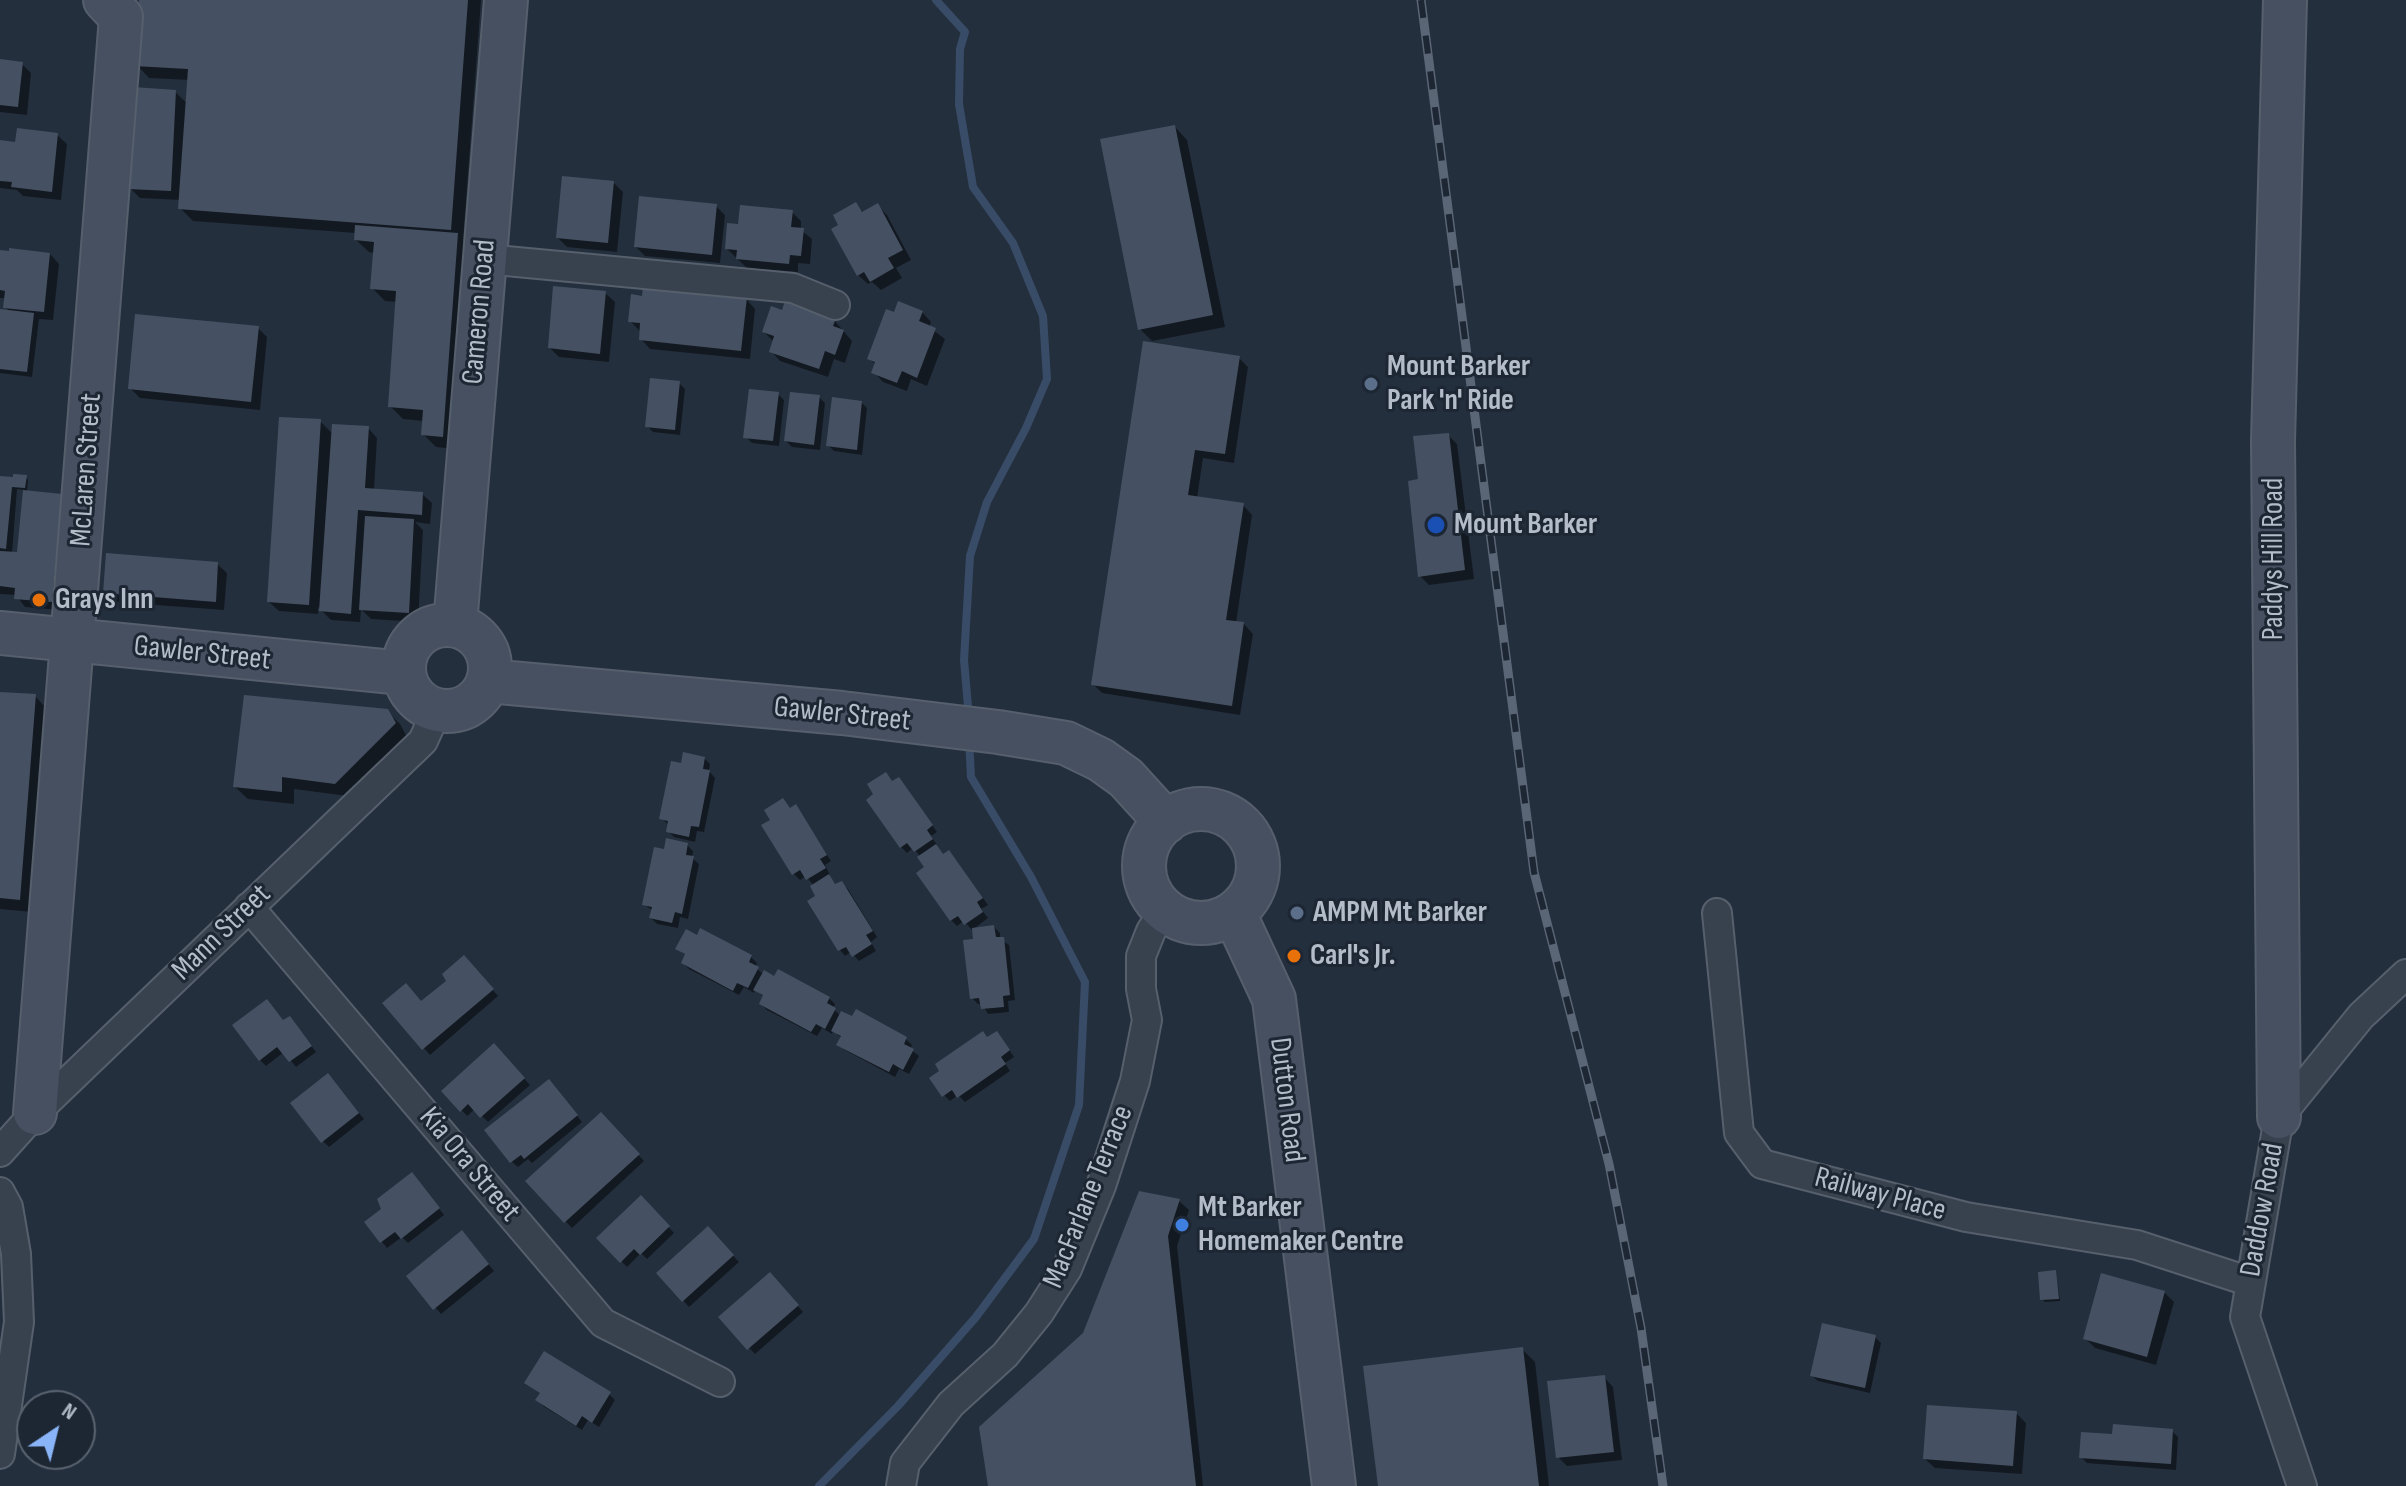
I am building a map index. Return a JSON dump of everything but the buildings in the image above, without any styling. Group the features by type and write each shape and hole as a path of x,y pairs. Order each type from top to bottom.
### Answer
{"street":[{"name":"Cameron Road","path":"455,625 506,0"},
{"name":"Paddys Hill Road","path":"2279,1117 2273,441 2285,0"},
{"name":"McLaren Street","path":"35,1113 74,641 113,9"},
{"path":"485,259 793,288 835,305"},
{"path":"440,625 455,625 469,630 488,653 491,666 482,694 460,709 437,710 417,700 408,688 403,673 406,652 414,639 425,629 440,625"},
{"name":"Gawler Street","path":"0,633 403,673"},
{"name":"Gawler Street","path":"488,681 842,713 1066,743 1101,760 1126,778 1166,822"},
{"name":"Mann Street","path":"0,1152 35,1113 423,741 437,710"},
{"path":"1189,811 1216,811 1236,821 1249,835 1258,860 1257,878 1246,901 1234,913 1204,923 1183,920 1165,909 1153,897 1144,865 1154,834 1166,822 1189,811"},
{"name":"Kia Ora Street","path":"249,907 603,1323 720,1382"},
{"name":"MacFarlane Terrace","path":"901,1486 905,1463 951,1404 1005,1355 1039,1313 1067,1269 1101,1186 1135,1081 1147,1020 1141,989 1141,956 1151,931 1165,909"},
{"name":"Dutton Road","path":"1234,913 1274,999 1334,1486"},
{"name":"Railway Place","path":"1717,913 1739,1133 1762,1164 1966,1217 2137,1245 2251,1282"},
{"name":"Daddow Road","path":"2302,1486 2245,1317 2279,1117 2361,1016 2406,974"},
{"path":"0,1192 8,1207 16,1254 19,1322 0,1454"}],"waterway":[{"path":"936,0 965,32 960,49 959,104 973,187 1013,243 1043,316 1047,379 1026,428 987,502 970,556 964,660 969,718"},
{"path":"819,1486 898,1406 976,1317 1034,1239 1079,1105 1085,982 1031,877 971,777 969,739"}],"railway":[{"path":"1421,0 1534,872 1609,1164 1641,1328 1663,1486"}],"place":[{"name":"Mount Barker Park 'n' Ride","path":"1371,384"},
{"name":"Mount Barker","path":"1436,525"},
{"name":"Grays Inn","path":"39,600"},
{"name":"AMPM Mt Barker","path":"1297,913"},
{"name":"Carl's Jr.","path":"1294,956"},
{"name":"Mt Barker Homemaker Centre","path":"1182,1225"}]}
